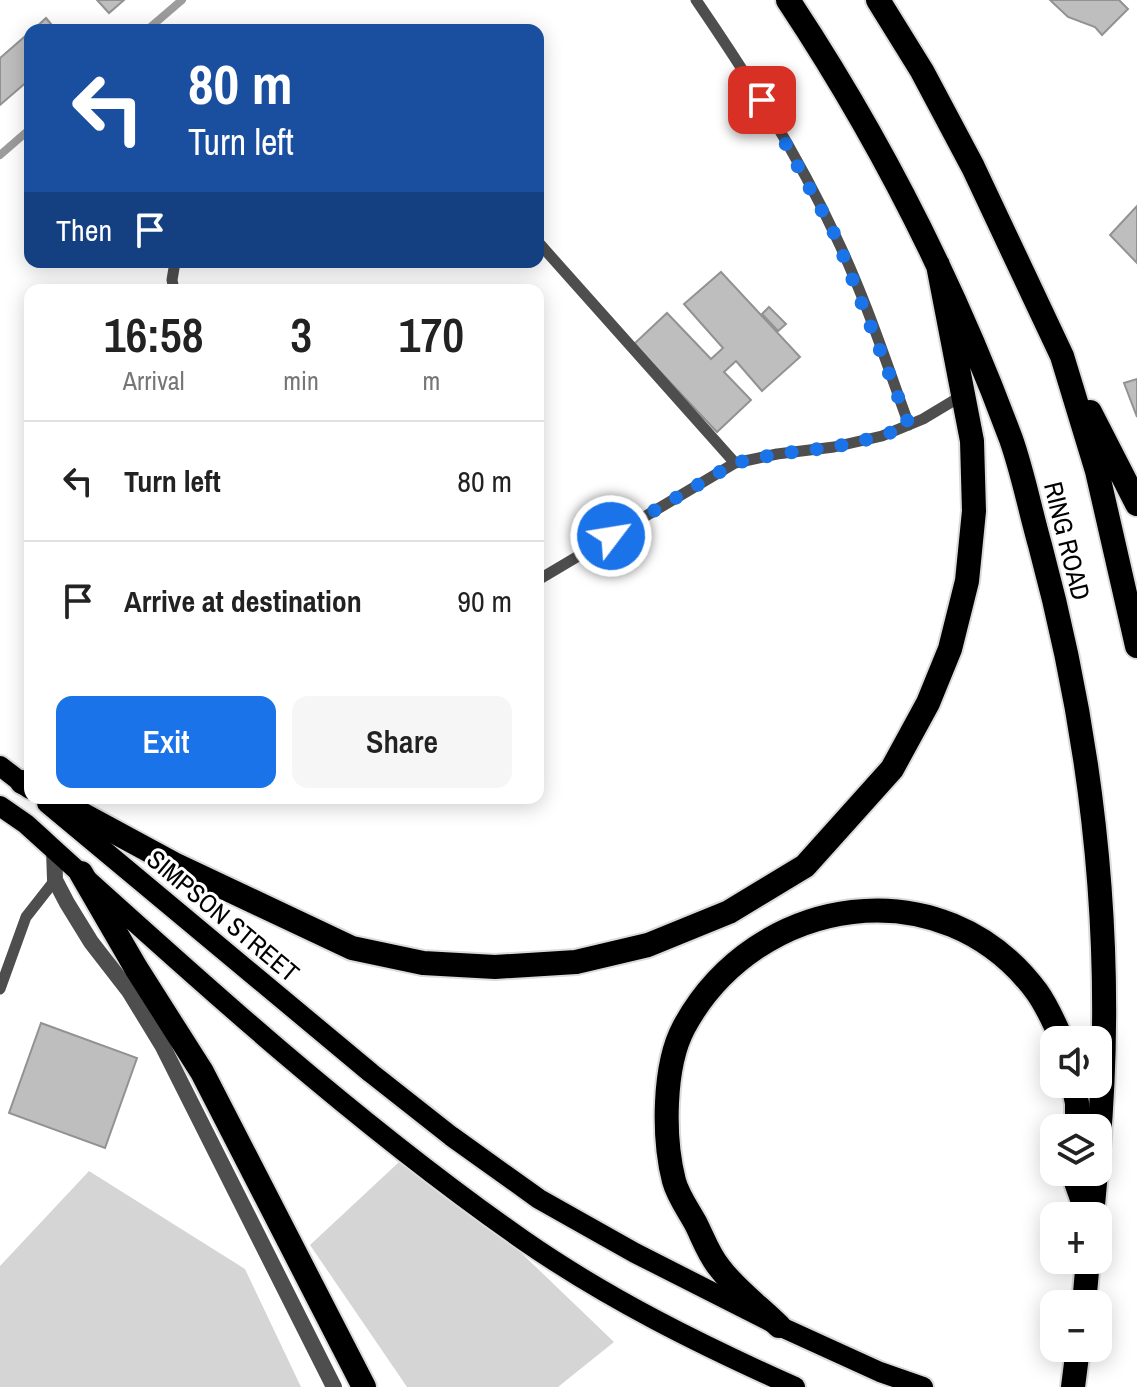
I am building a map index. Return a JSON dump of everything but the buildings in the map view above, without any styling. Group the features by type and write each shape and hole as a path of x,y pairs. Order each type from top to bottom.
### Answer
{"highway":[{"name":"RING ROAD","path":"788,0 897,181 938,265 1012,442 1048,576 1077,705 1093,809 1105,1000 1100,1114"},
{"name":"RING ROAD","path":"878,0 922,71 973,167 1062,356 1097,471 1137,646"},
{"path":"63,804 174,864 352,948 423,963 495,967 576,962 648,945 729,912 805,866 892,769 928,703 950,649 967,581 974,511 972,441 938,265"},
{"path":"1062,356 1137,504"},
{"path":"81,873 202,1072 364,1387"},
{"path":"779,1326 718,1267 674,1183 667,1125 672,1059 683,1029 703,997 757,946 795,925 832,913 918,913 957,927 1001,954 1037,992 1055,1026"},
{"path":"1073,1387 1076,1362"}],"main road":[{"path":"0,766 24,784"},
{"name":"SIMPSON STREET","path":"48,804 371,1073 539,1199 635,1253 779,1326 880,1372 923,1387"},
{"path":"0,806 341,1100 525,1241 626,1303 724,1355 795,1387"}],"street":[{"path":"54,850 55,880 91,942 129,991 162,1045 334,1387"}],"lane":[{"path":"696,0 746,73 836,237 909,425"},
{"path":"544,249 735,463"},
{"path":"544,576 735,463 882,436 963,395"},
{"path":"0,989 26,917 55,880"}],"shaded area":[{"path":"413,1149 614,1342 558,1387 407,1387 310,1245"},
{"path":"89,1171 245,1269 301,1387 0,1387 0,1266"}],"waterway":[{"path":"154,24 182,0"},
{"path":"0,155 24,134"}],"route":[{"path":"611,536 735,463 834,447 882,436 909,425 836,237 762,100"}]}
